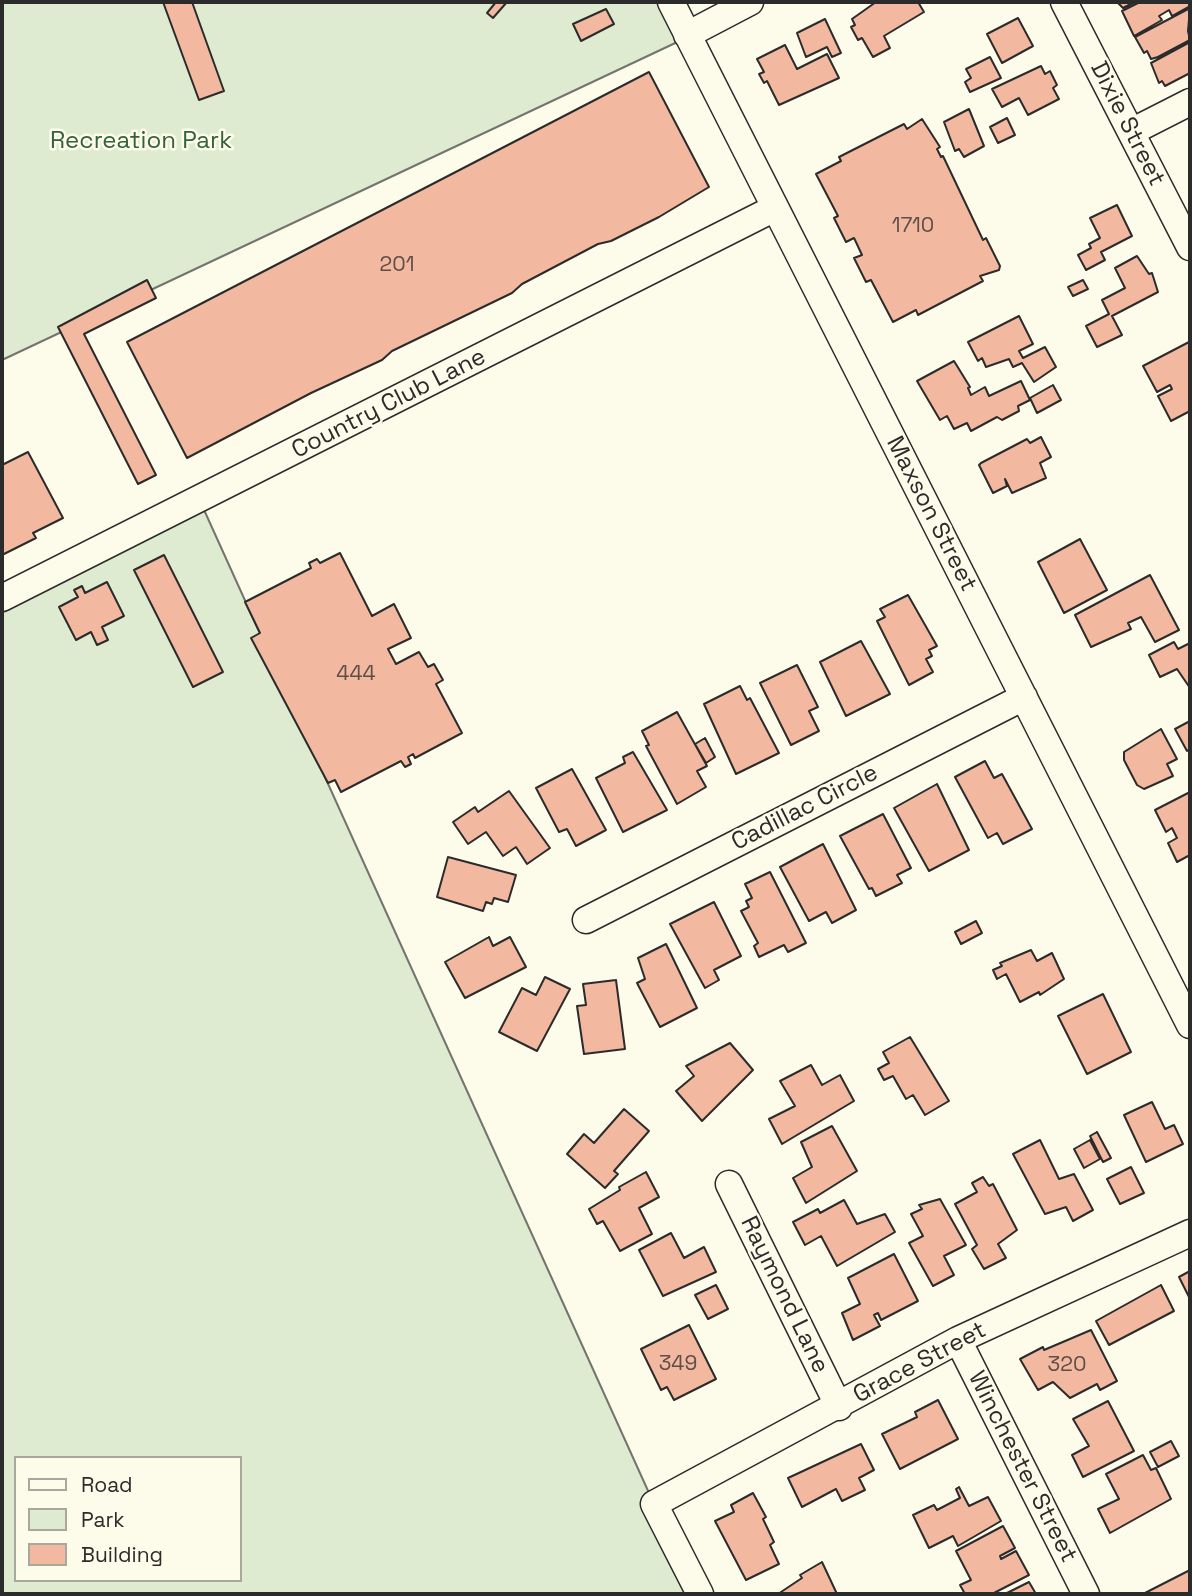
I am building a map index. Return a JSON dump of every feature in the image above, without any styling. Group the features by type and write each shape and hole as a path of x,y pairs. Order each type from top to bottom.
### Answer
{"street":[{"name":"Maxson Street","path":"671,2 1190,1025"},
{"path":"687,35 750,2"},
{"name":"Dixie Street","path":"1064,2 1190,247"},
{"path":"1131,132 1190,102"},
{"name":"Country Club Lane","path":"2,598 775,208"},
{"name":"Cadillac Circle","path":"586,920 1024,696"},
{"name":"Raymond Lane","path":"729,1184 839,1407"},
{"name":"Grace Street","path":"700,1594 653,1504 839,1407 958,1340 1190,1233"},
{"name":"Winchester Street","path":"958,1340 1086,1594"}],"green space":[{"name":"Recreation Park","path":"2,2 672,2 688,37 2,360"},
{"path":"200,501 654,1504 700,1594 2,1594 2,597"}],"building":[{"path":"163,2 192,2 224,91 199,100"},
{"path":"496,2 507,2 493,18 487,13"},
{"path":"876,2 918,2 924,12 884,36 890,48 873,57 862,38 858,40 851,27 855,25 852,19"},
{"path":"1117,2 1135,2 1123,8"},
{"path":"1140,2 1190,2 1190,6 1172,16 1169,10 1159,16 1162,20 1134,36 1122,11"},
{"path":"1190,8 1190,40 1151,59 1147,51 1144,53 1135,37"},
{"path":"606,9 614,24 581,41 573,24"},
{"path":"1018,18 1033,46 1002,63 987,34"},
{"path":"825,19 841,53 832,57 827,47 806,57 797,33"},
{"path":"1190,42 1190,73 1165,86 1162,81 1159,83 1151,63"},
{"path":"785,45 797,69 827,54 839,78 779,105 767,81 764,83 759,74 764,72 757,59"},
{"path":"990,57 1001,78 970,92 965,82 971,78 966,69"},
{"path":"1041,66 1045,74 1050,71 1057,85 1053,88 1059,99 1028,115 1019,98 1002,107 992,89"},
{"path":"649,72 709,187 659,217 611,241 598,244 522,284 512,293 392,351 382,360 311,393 187,458 127,342"},
{"path":"969,109 984,146 964,157 959,149 955,151 944,122"},
{"path":"1007,118 1015,135 998,143 990,127"},
{"path":"922,119 940,147 937,149 941,157 943,156 983,240 986,238 1000,266 999,270 980,276 983,281 918,315 916,310 893,322 871,280 866,282 854,258 862,255 854,238 846,242 834,218 838,216 816,174 841,161 839,157 904,124 907,129"},
{"path":"1117,205 1132,236 1101,252 1105,260 1086,270 1078,255 1091,248 1089,244 1100,238 1090,218"},
{"path":"1137,256 1149,274 1152,273 1158,292 1112,316 1122,335 1097,347 1086,326 1109,314 1102,300 1125,288 1115,268"},
{"path":"147,280 156,298 84,334 156,475 138,484 58,327"},
{"path":"1083,280 1088,289 1073,296 1068,287"},
{"path":"1019,316 1033,344 1019,351 1023,358 1045,347 1056,367 1034,382 1022,363 1013,367 1009,359 986,367 982,358 978,361 968,342"},
{"path":"1189,342 1190,411 1171,421 1158,396 1172,389 1170,385 1157,392 1143,366"},
{"path":"954,361 970,387 968,388 971,395 985,387 989,396 1021,381 1030,400 1018,406 1019,411 1002,420 997,417 971,431 967,423 954,429 947,416 940,420 917,381"},
{"path":"1053,385 1061,400 1037,413 1030,398"},
{"path":"1041,437 1051,457 1040,463 1046,478 1012,493 1005,479 1007,486 993,493 979,465 1027,439 1030,443"},
{"path":"28,452 63,518 33,533 36,538 2,555 2,465"},
{"path":"1080,539 1107,590 1064,613 1038,562"},
{"path":"340,553 372,616 394,604 411,638 388,649 396,664 419,652 428,667 434,664 443,680 436,684 462,733 415,758 413,754 408,757 411,764 405,767 401,761 341,792 335,780 328,783 251,638 260,633 245,602 311,568 309,563 317,559 320,563"},
{"path":"164,555 223,672 193,687 134,570"},
{"path":"1150,575 1179,630 1155,642 1141,617 1128,623 1131,629 1091,647 1075,615"},
{"path":"107,582 124,616 102,627 108,640 97,645 91,632 76,640 59,607 78,597 74,590 82,586 85,593"},
{"path":"908,595 937,646 929,650 932,656 926,659 933,672 909,685 877,621 885,617 880,609"},
{"path":"861,641 890,694 846,716 820,662"},
{"path":"1174,642 1178,649 1190,643 1190,688 1177,669 1160,677 1149,655"},
{"path":"797,665 818,707 809,711 819,731 791,745 760,683"},
{"path":"740,686 747,700 750,698 779,753 736,774 704,704"},
{"path":"677,712 707,766 697,771 706,787 677,804 646,746 649,745 642,731"},
{"path":"1190,721 1190,749 1187,751 1175,729"},
{"path":"1161,729 1177,759 1167,764 1173,776 1144,789 1137,785 1124,760 1124,752"},
{"path":"705,738 715,757 706,763 695,744"},
{"path":"633,752 667,810 623,832 596,778 625,763 623,757"},
{"path":"985,761 994,778 1002,774 1032,829 1003,844 997,833 988,838 955,777"},
{"path":"572,769 606,830 576,846 567,829 559,832 536,788"},
{"path":"937,784 969,850 929,871 894,808"},
{"path":"509,791 550,848 527,864 516,847 503,856 486,832 468,844 453,822 475,807 478,812"},
{"path":"1190,792 1190,855 1177,862 1168,843 1177,838 1172,828 1166,832 1155,810"},
{"path":"883,814 911,868 897,875 902,883 876,896 872,888 869,889 840,836"},
{"path":"823,844 856,910 832,923 826,912 809,921 780,867"},
{"path":"448,857 516,875 508,902 494,898 492,904 486,902 483,911 437,897"},
{"path":"770,872 806,943 788,952 784,945 759,957 754,946 758,943 741,911 749,907 746,901 752,898 745,884"},
{"path":"714,902 741,956 714,970 719,980 705,988 670,924"},
{"path":"976,921 982,933 961,944 955,932"},
{"path":"489,937 493,946 510,937 526,967 465,998 445,962"},
{"path":"666,944 697,1008 660,1027 637,983 645,979 638,958"},
{"path":"1031,950 1037,961 1052,953 1064,979 1040,995 1039,992 1020,1002 1006,974 997,979 993,970 1002,966 1000,963"},
{"path":"545,977 570,989 537,1051 499,1032 522,988 536,995"},
{"path":"616,980 625,1049 584,1054 577,1006 586,1005 583,984"},
{"path":"1103,994 1131,1052 1087,1074 1058,1016"},
{"path":"910,1037 949,1101 925,1115 913,1095 906,1099 893,1076 884,1080 878,1069 889,1063 883,1052"},
{"path":"730,1043 753,1070 702,1121 676,1091 694,1076 686,1066"},
{"path":"811,1065 822,1085 840,1075 854,1101 782,1144 769,1119 795,1106 780,1081"},
{"path":"1152,1102 1165,1129 1174,1125 1183,1144 1146,1162 1124,1115"},
{"path":"624,1109 649,1131 614,1171 618,1174 605,1188 567,1154 584,1134 594,1143"},
{"path":"832,1126 857,1171 806,1203 793,1178 812,1167 801,1142"},
{"path":"1097,1132 1111,1158 1103,1162 1090,1136"},
{"path":"1040,1140 1059,1179 1074,1174 1093,1210 1073,1221 1066,1207 1045,1214 1013,1154"},
{"path":"1090,1140 1100,1159 1084,1168 1074,1149"},
{"path":"1131,1167 1144,1193 1120,1204 1107,1179"},
{"path":"646,1172 659,1197 639,1208 652,1234 620,1251 603,1221 597,1224 589,1209 620,1190 619,1187"},
{"path":"983,1177 989,1186 993,1184 1017,1230 998,1244 1006,1258 984,1269 972,1249 977,1245 955,1204 977,1192 972,1183"},
{"path":"940,1199 966,1245 944,1256 954,1275 933,1286 909,1243 923,1236 911,1214 922,1209 919,1205"},
{"path":"844,1200 857,1224 885,1214 895,1232 837,1266 821,1236 805,1245 793,1222 818,1209 820,1213"},
{"path":"671,1233 684,1258 704,1247 716,1272 663,1296 639,1250"},
{"path":"894,1254 918,1301 881,1320 878,1313 874,1315 880,1326 853,1340 842,1313 860,1304 848,1278"},
{"path":"1190,1271 1190,1299 1179,1277"},
{"path":"716,1285 728,1309 708,1319 695,1295"},
{"path":"1161,1285 1174,1311 1109,1345 1096,1321"},
{"path":"689,1325 716,1379 674,1400 667,1387 661,1390 641,1349"},
{"path":"1091,1330 1117,1381 1100,1390 1097,1384 1070,1398 1053,1382 1038,1390 1020,1359 1043,1347 1044,1350"},
{"path":"938,1400 958,1439 900,1469 882,1434 917,1417 915,1412"},
{"path":"1108,1401 1134,1451 1083,1477 1072,1455 1089,1446 1073,1419"},
{"path":"1171,1441 1179,1456 1158,1467 1150,1452"},
{"path":"861,1444 874,1470 859,1478 865,1490 842,1501 836,1489 802,1507 788,1478"},
{"path":"1143,1455 1151,1470 1156,1468 1171,1499 1110,1533 1098,1509 1119,1499 1106,1474"},
{"path":"959,1487 969,1506 988,1497 1001,1521 958,1546 953,1536 929,1548 913,1515 934,1505 937,1510 960,1498 956,1489"},
{"path":"753,1493 766,1517 763,1519 774,1542 770,1545 779,1564 746,1580 715,1521 734,1512 731,1505"},
{"path":"1003,1526 1015,1548 1000,1556 1001,1559 1016,1551 1029,1575 992,1594 965,1594 960,1585 971,1580 956,1551"},
{"path":"822,1562 837,1594 778,1594 802,1578 800,1575"},
{"path":"1190,1570 1190,1594 1143,1594"},
{"path":"1029,1582 1036,1594 1005,1594"}]}
